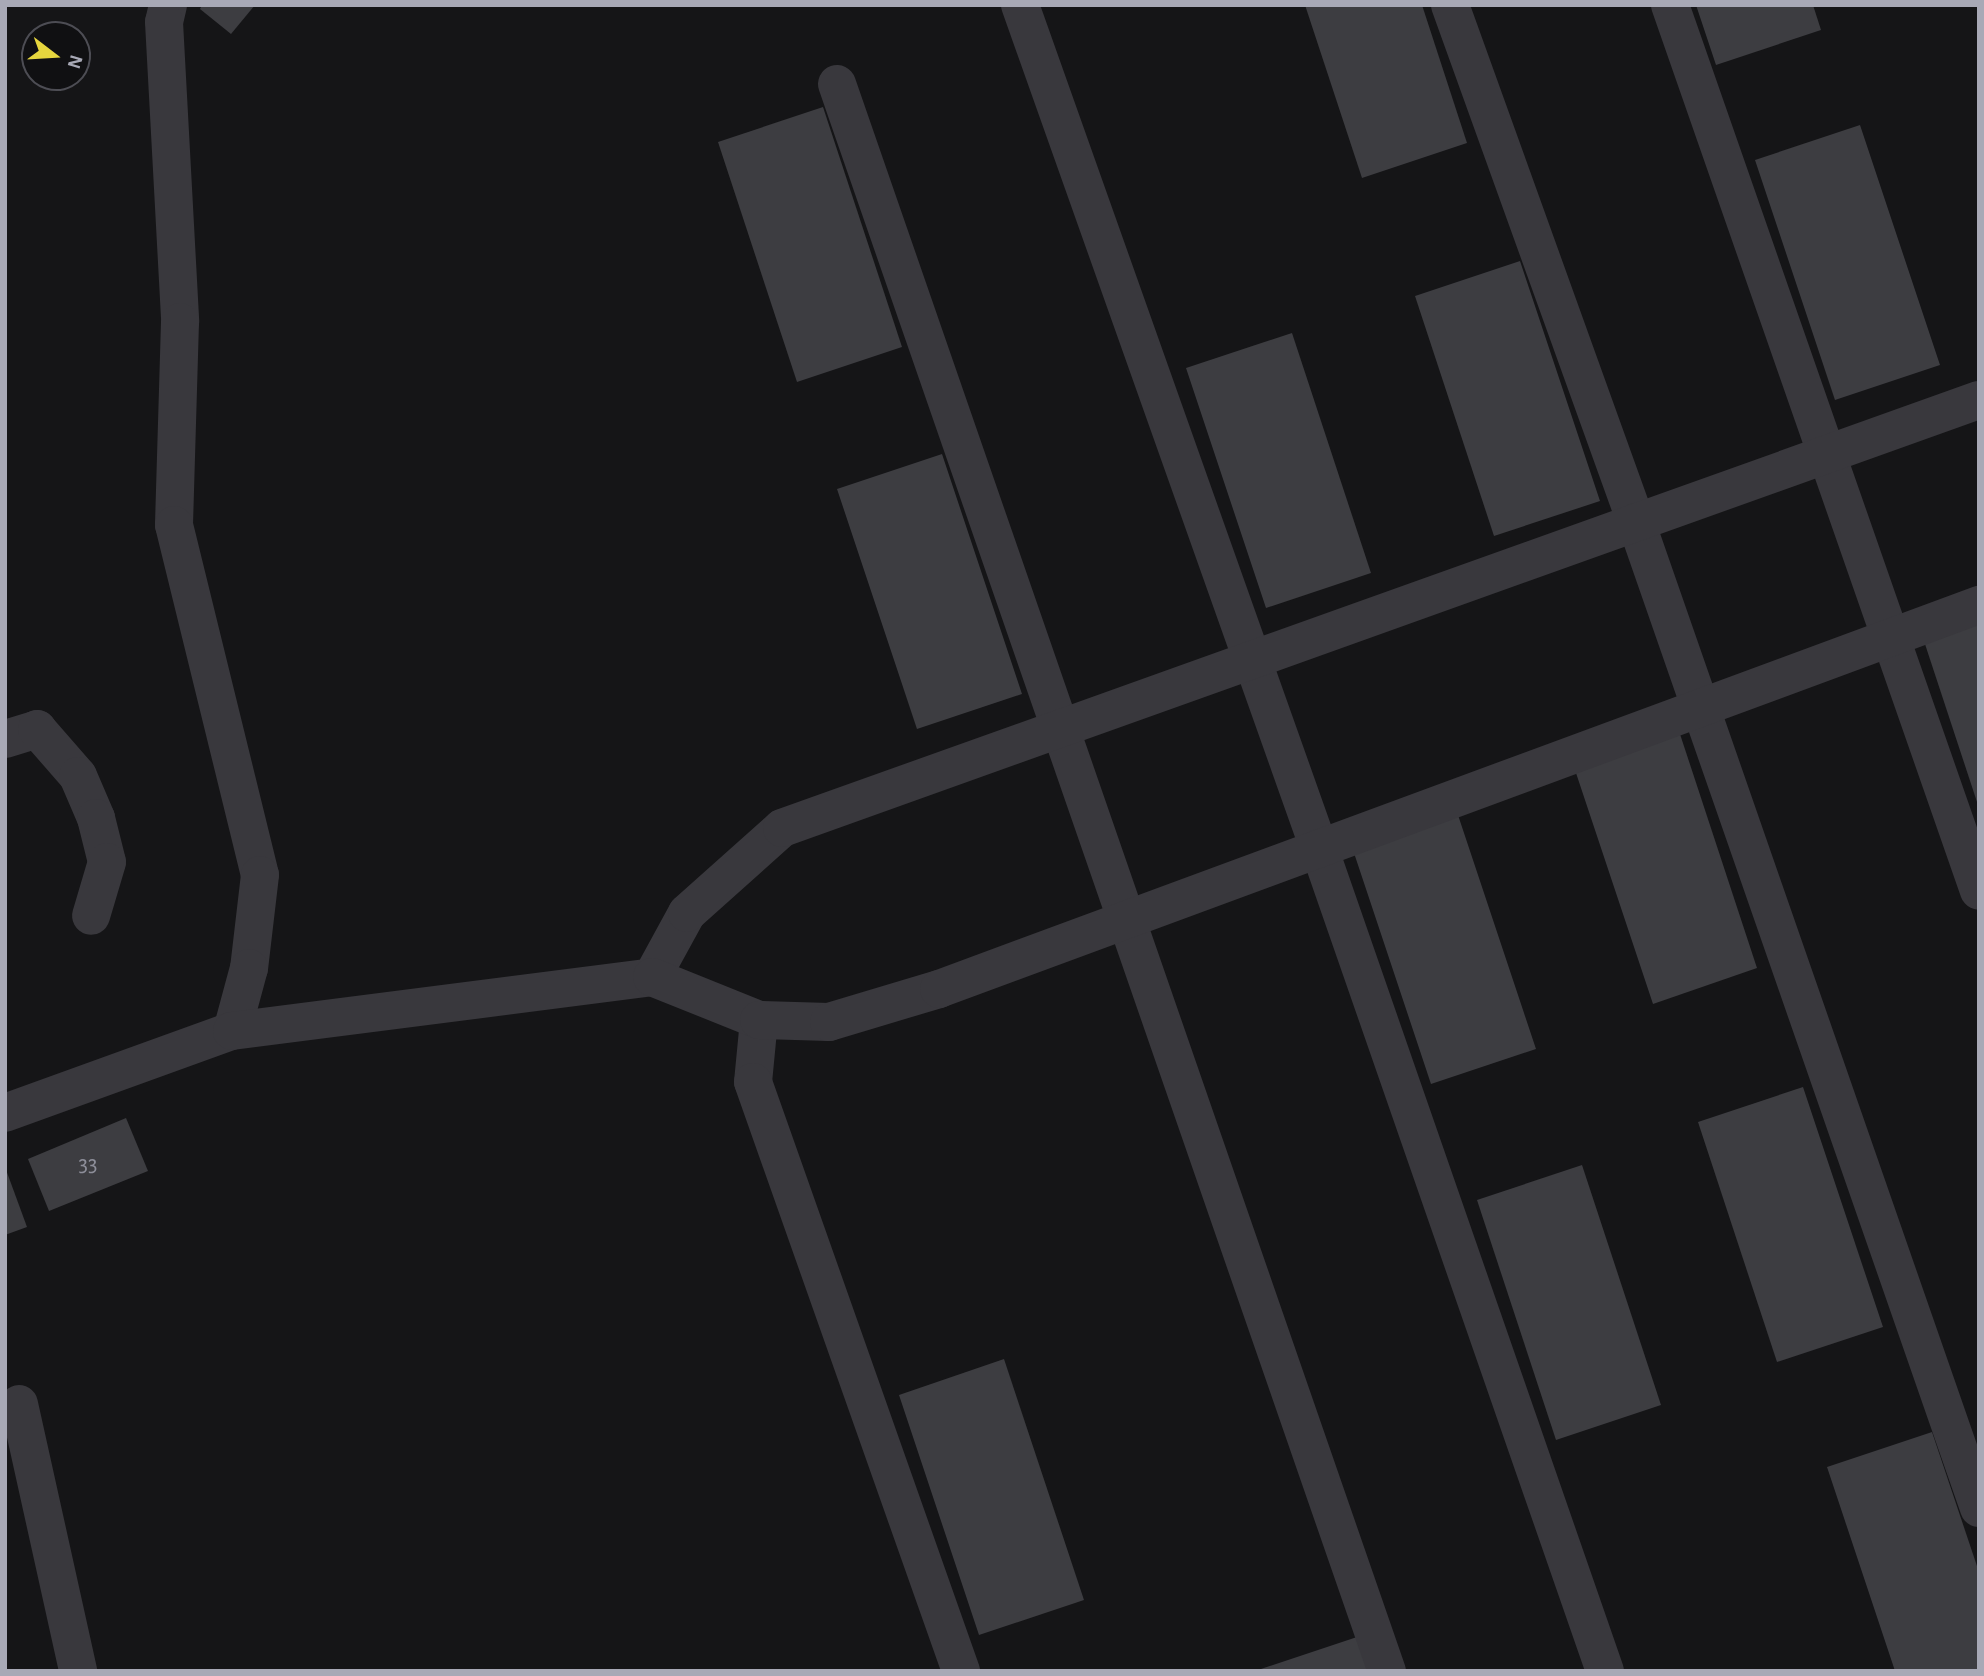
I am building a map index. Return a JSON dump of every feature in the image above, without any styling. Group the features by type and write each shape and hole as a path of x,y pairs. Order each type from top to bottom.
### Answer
{"lane":[{"path":"168,5 163,22 180,322 174,525 260,875 249,968 232,1031"},
{"path":"1020,5 1250,660 1319,848 1605,1671"},
{"path":"1450,5 1636,522 1979,1508"},
{"path":"1670,5 1979,891"},
{"path":"837,83 1387,1671"},
{"path":"652,977 687,913 782,828 1979,400"},
{"path":"5,1113 232,1031 652,977 759,1020 828,1022 939,989 1979,605"},
{"path":"5,739 37,729 78,776 96,818 107,862 91,916"},
{"path":"759,1020 753,1082 961,1671"},
{"path":"19,1404 78,1671"}],"building":[{"path":"202,5 255,5 231,34 200,9"},
{"path":"1305,5 1422,5 1467,143 1362,178"},
{"path":"1696,5 1813,5 1821,30 1716,65"},
{"path":"823,107 902,347 797,382 718,142"},
{"path":"1860,125 1940,365 1835,400 1755,160"},
{"path":"1520,261 1600,501 1494,536 1415,296"},
{"path":"1292,333 1371,573 1266,608 1186,368"},
{"path":"942,454 1022,694 917,729 837,489"},
{"path":"1979,616 1979,805 1978,805 1922,635"},
{"path":"1678,728 1757,968 1653,1004 1573,764"},
{"path":"1456,809 1536,1049 1431,1084 1351,844"},
{"path":"1803,1087 1883,1327 1777,1362 1698,1122"},
{"path":"126,1118 148,1171 49,1211 28,1159"},
{"path":"1582,1165 1661,1405 1556,1440 1477,1200"},
{"path":"5,1167 27,1227 5,1235"},
{"path":"1004,1359 1084,1600 979,1635 899,1395"},
{"path":"1932,1432 1979,1572 1979,1671 1895,1671 1827,1467"},
{"path":"1357,1637 1368,1671 1258,1671 1258,1670"}]}
